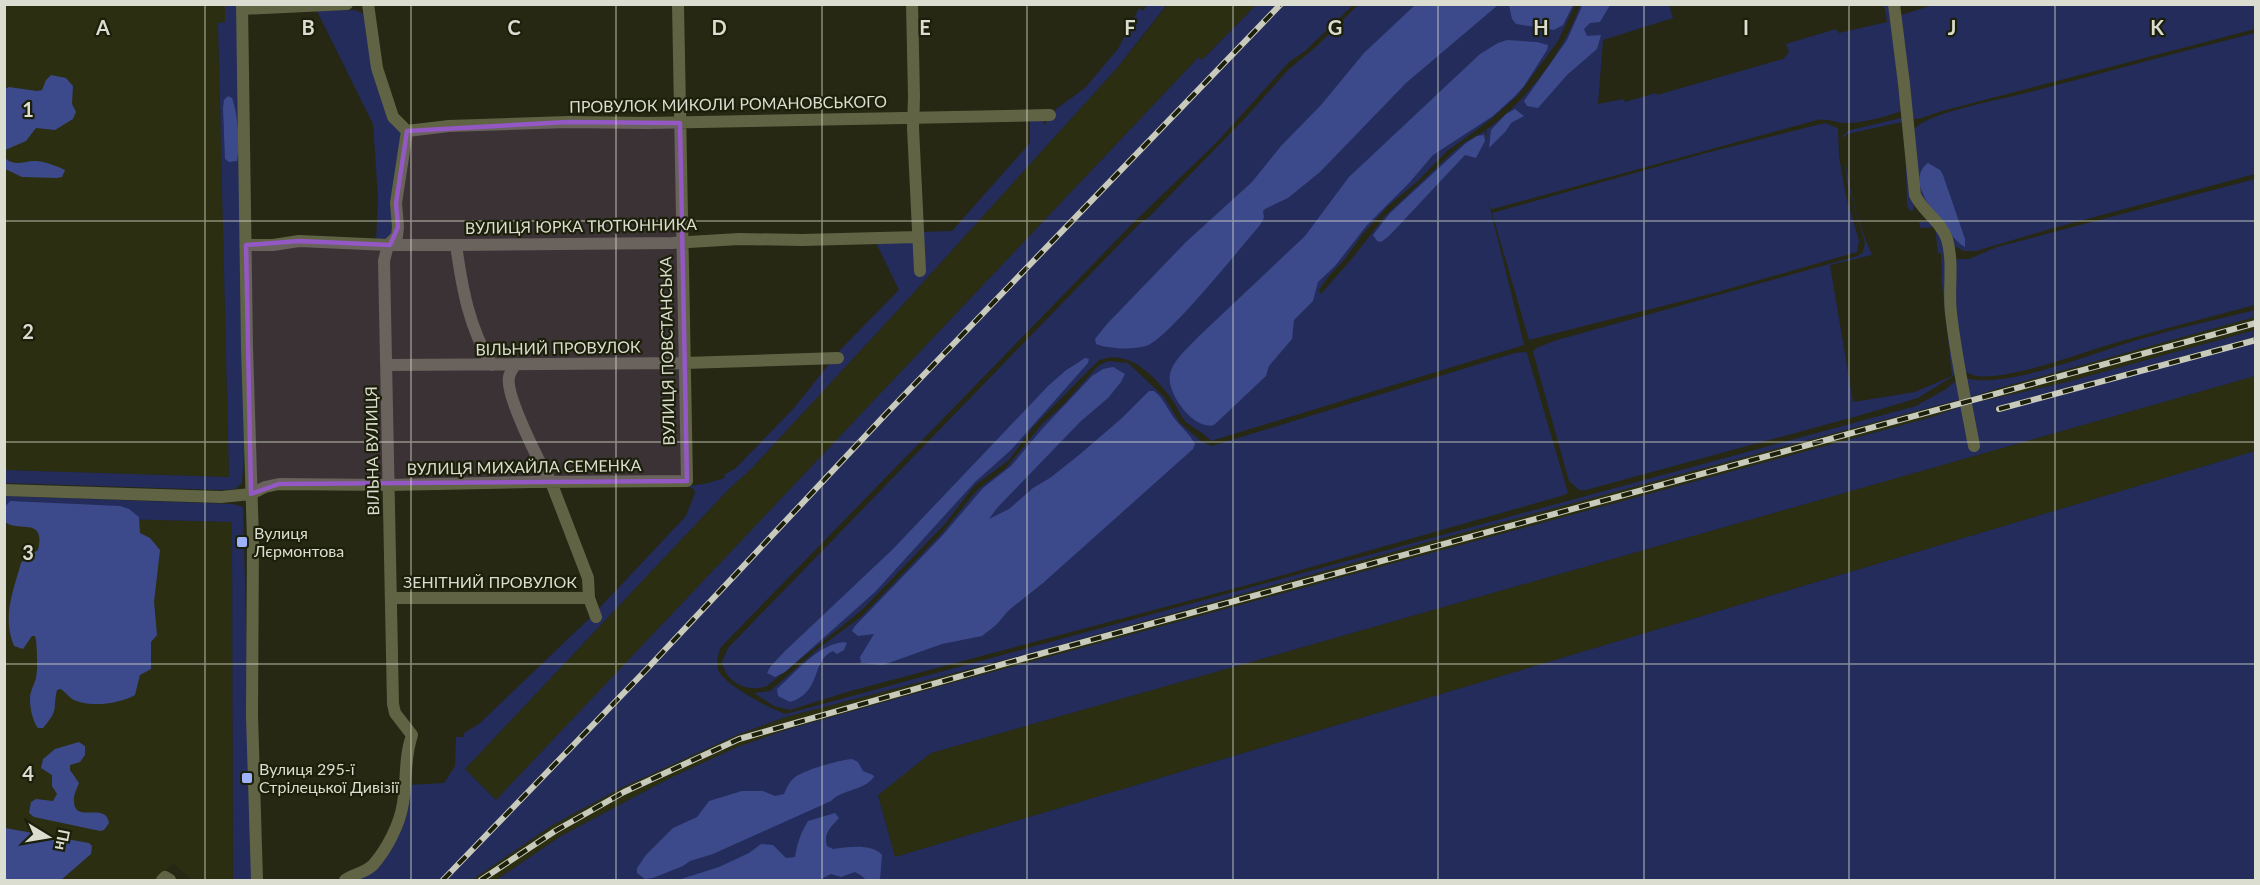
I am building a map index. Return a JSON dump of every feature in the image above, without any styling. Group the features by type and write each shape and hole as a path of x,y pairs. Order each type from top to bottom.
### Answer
{"street":[{"path":"257,880 252,715 253,540 242,7 347,4"},
{"path":"368,4 377,68 393,117 407,131"},
{"name":"ВУЛИЦЯ ПОВСТАНСЬКА","path":"678,4 687,482"},
{"path":"912,4 920,271"},
{"path":"1894,4 1915,195 1919,204 1940,225 1947,241 1951,271 1950,311 1974,446"},
{"name":"ПРОВУЛОК МИКОЛИ РОМАНОВСЬКОГО","path":"407,131 424,127 568,122 680,123 1050,115"},
{"name":"ВІЛЬНА ВУЛИЦЯ","path":"345,880 372,865 399,821 403,805 406,756 412,735 395,713 393,704 384,261 388,245 397,236 396,203 407,131"},
{"name":"ВУЛИЦЯ ЮРКА ТЮТЮННИКА","path":"246,245 273,245 299,241 456,245 918,237"},
{"path":"456,245 469,315 477,339 492,365"},
{"name":"ВІЛЬНИЙ ПРОВУЛОК","path":"387,365 685,363 838,358"},
{"path":"516,364 508,378 509,389 520,420 551,482 588,578 590,598 596,617"},
{"name":"ВУЛИЦЯ МИХАЙЛА СЕМЕНКА","path":"4,490 221,497 251,494 265,487 279,484 687,482"},
{"name":"ЗЕНІТНИЙ ПРОВУЛОК","path":"391,598 590,598"},
{"path":"162,880 165,877 170,880"}],"highlighted area":[{"path":"568,122 680,123 687,481 279,484 251,494 246,245 299,241 390,245 398,227 396,203 407,131"}],"shaded area":[{"path":"1148,4 1165,7 1117,68 752,468 728,490 465,769 496,800 1198,57 1202,60 1256,5 1278,5 884,413 440,880 348,880 374,867 407,785 444,783 455,766 456,737 464,737 464,733 479,724 591,617 686,516 695,493 694,489 688,486 725,478 724,475 736,468 794,408 841,349 899,290 875,241 921,232 952,231 1030,143 1030,118 1043,119 1044,125 1056,109 1085,88 1118,49 1139,8 1143,11"},
{"path":"1509,4 1573,5 1563,25 1554,30 1516,24 1512,19"},
{"path":"1583,4 1610,5 1600,22 1590,23 1584,29 1587,36 1601,35 1597,49 1567,75 1538,108 1527,106 1524,101 1567,40"},
{"path":"1936,4 2256,5 2255,29 1918,119 1912,118 1901,15"},
{"path":"5,5 225,5 225,22 218,24 229,477 5,470"},
{"path":"225,5 237,5 245,438 242,483 235,489 221,490 5,483 5,470 229,477 218,23 225,22"},
{"path":"1168,5 1256,5 1202,60 1198,57 497,800 465,769 728,490 752,468 898,310 1117,68"},
{"path":"1278,5 1284,5 887,416 646,673 446,880 440,880 884,413"},
{"path":"1284,5 1353,5 1305,51 1289,62 1217,142 1135,221 721,647 718,670 729,682 760,702 786,714 1916,406 1946,389 1958,379 1962,399 1428,542 1028,654 786,717 737,735 621,788 551,826 472,880 446,880 705,611 887,416"},
{"path":"1358,5 1575,5 1558,41 1518,95 1490,120 1446,152 1418,181 1388,206 1329,276 1319,290 1321,294 1385,216 1453,152 1485,131 1487,140 1486,130 1501,119 1529,90 1554,57 1574,22 1580,5 1669,5 1673,18 1603,40 1598,104 1624,99 1625,102 1656,93 1657,95 1783,59 1789,52 1786,44 1836,29 1839,33 1887,22 1884,5 1889,5 1901,111 1859,122 1817,120 1493,209 1488,200 1524,345 1211,441 1185,421 1172,400 1148,372 1129,360 1108,358 1098,361 1033,427 1009,460 974,486 945,524 862,610 767,686 745,687 733,681 728,676 722,662 728,648 1139,224 1149,217 1247,116 1289,69 1316,47"},
{"path":"1415,5 1498,5 1406,83 1320,172 1288,198 1265,209 1260,225 1186,311 1156,340 1146,346 1134,348 1114,348 1096,344 1095,339 1107,324 1186,242 1252,182 1364,53"},
{"path":"355,10 364,14 403,132 393,234 387,240 376,241 378,198 373,124 317,11"},
{"path":"2255,33 2255,174 1976,251 1964,251 1956,247 1925,206 1918,189 1914,129 1923,123 1967,107"},
{"path":"1507,40 1548,45 1524,86 1493,116 1433,155 1367,225 1335,266 1318,282 1313,301 1294,320 1292,339 1269,366 1266,376 1214,425 1206,425 1190,417 1177,400 1170,383 1171,370 1181,354 1305,236 1349,177 1480,54"},
{"path":"51,75 66,78 73,86 72,104 76,112 73,119 55,130 36,128 26,141 5,150 5,89 9,87 42,90"},
{"path":"228,96 232,98 234,104 238,138 237,161 229,162 225,159 223,108 224,100"},
{"path":"1515,109 1524,116 1511,123 1489,148 1491,130 1506,114"},
{"path":"1901,118 1905,120 1914,207 1912,212 1907,204 1905,138 1902,122 1847,134 1843,139 1847,131"},
{"path":"1825,123 1838,128 1839,157 1846,196 1859,241 1857,252 1714,293 1529,340 1492,213 1706,153"},
{"path":"1484,135 1485,141 1476,158 1465,155 1389,236 1381,242 1377,241 1373,235 1390,213 1466,143 1477,136"},
{"path":"1845,156 1849,184 1872,255 1830,265 1853,402 1915,392 1952,376 1941,276 1941,253 1938,253 1935,227 1942,233 1955,371 1953,376 1918,398 1586,490 1579,490 1569,481 1533,352 1536,348 1557,340 1858,256 1863,252 1865,243 1847,182"},
{"path":"5,158 13,163 33,161 51,164 65,170 62,177 57,178 22,177 5,169"},
{"path":"1928,163 1940,170 1943,175 1965,239 1965,247 1934,213 1920,187 1919,178"},
{"path":"2255,179 2255,305 2009,374 1973,375 1963,369 1956,334 1953,262 1958,259 1969,259 1997,247"},
{"path":"1919,222 1929,222 1935,227 1920,228"},
{"path":"2255,310 2255,317 1966,399 1965,378 2002,379 2025,375 2149,337"},
{"path":"2255,317 2255,330 2063,383 1968,404 1932,417 789,729 737,747 670,778 561,836 496,880 472,880 551,826 621,788 737,735 786,717 1028,654 1428,542 1882,419 1966,399"},
{"path":"2255,330 2255,337 1995,407 1997,413 2255,343 2255,376 931,753 878,795 895,857 2255,451 2255,880 496,880 561,836 670,778 737,747 789,729 1932,417 1968,404 2063,383"},
{"path":"2255,337 2255,343 2048,398 1997,414 1995,407"},
{"path":"1525,352 1568,493 1255,583 847,692 790,710 774,706 754,693 770,691 820,647 862,616 941,534 977,490 1006,468 1042,424 1063,405 1098,366 1108,361 1128,363 1164,397 1180,423 1201,441 1212,446 1515,353"},
{"path":"1085,358 1089,359 1088,363 1011,450 975,482 875,592 785,672 775,677 767,673 784,652 893,549 1048,386"},
{"path":"1113,367 1125,374 1108,398 1081,421 989,519 1009,509 1033,488 1079,455 1149,391 1154,391 1160,397 1191,437 1195,444 1193,449 982,636 942,644 883,665 861,663 860,657 874,634 858,636 852,631 855,626 942,536 983,488 1011,466 1092,376 1103,369"},
{"path":"2255,376 2255,451 895,857 878,794 931,753"},
{"path":"5,496 233,504 243,507 253,880 233,880 232,522 5,516"},
{"path":"10,501 120,506 129,509 139,517 140,533 150,538 160,550 154,602 157,635 151,642 151,669 140,675 135,695 113,703 95,704 79,702 61,689 57,690 52,717 43,728 38,728 36,725 30,700 37,673 36,640 35,636 32,636 23,649 14,646 9,615 21,563 38,550 39,539 35,529 5,522 5,507"},
{"path":"5,516 232,522 233,880 192,880 173,863 156,880 5,880"},
{"path":"847,643 844,650 837,654 833,651 821,662 812,684 800,697 790,702 778,696 777,689 808,660 825,648"},
{"path":"79,742 85,746 85,755 80,762 70,765 70,770 79,783 74,802 79,811 97,812 107,817 109,823 104,830 34,817 29,813 31,802 36,799 53,801 57,794 52,786 52,775 41,768 43,759 55,749"},
{"path":"852,759 858,762 863,771 873,775 874,777 869,782 713,854 690,861 653,878 645,879 637,873 637,868 646,855 673,828 697,817 709,801 742,791 763,791 775,796 784,794 790,782 799,775 822,766"},
{"path":"835,813 839,818 827,834 827,846 833,849 866,847 878,851 882,855 880,880 866,880 855,872 841,877 831,874 819,880 678,880 719,867 749,853 761,844 773,845 786,858 795,857 803,829 808,821"},
{"path":"5,828 89,843 92,846 91,854 61,880 5,880"}],"railway":[{"path":"443,880 645,671 885,415 1281,4"},
{"path":"481,880 555,831 624,792 739,739 1025,658 2256,323"},
{"path":"1999,409 2256,340"}],"place":[{"name":"Вулиця Лєрмонтова","path":"242,542"},
{"name":"Вулиця 295-ї Стрілецької Дивізії","path":"247,778"}]}
